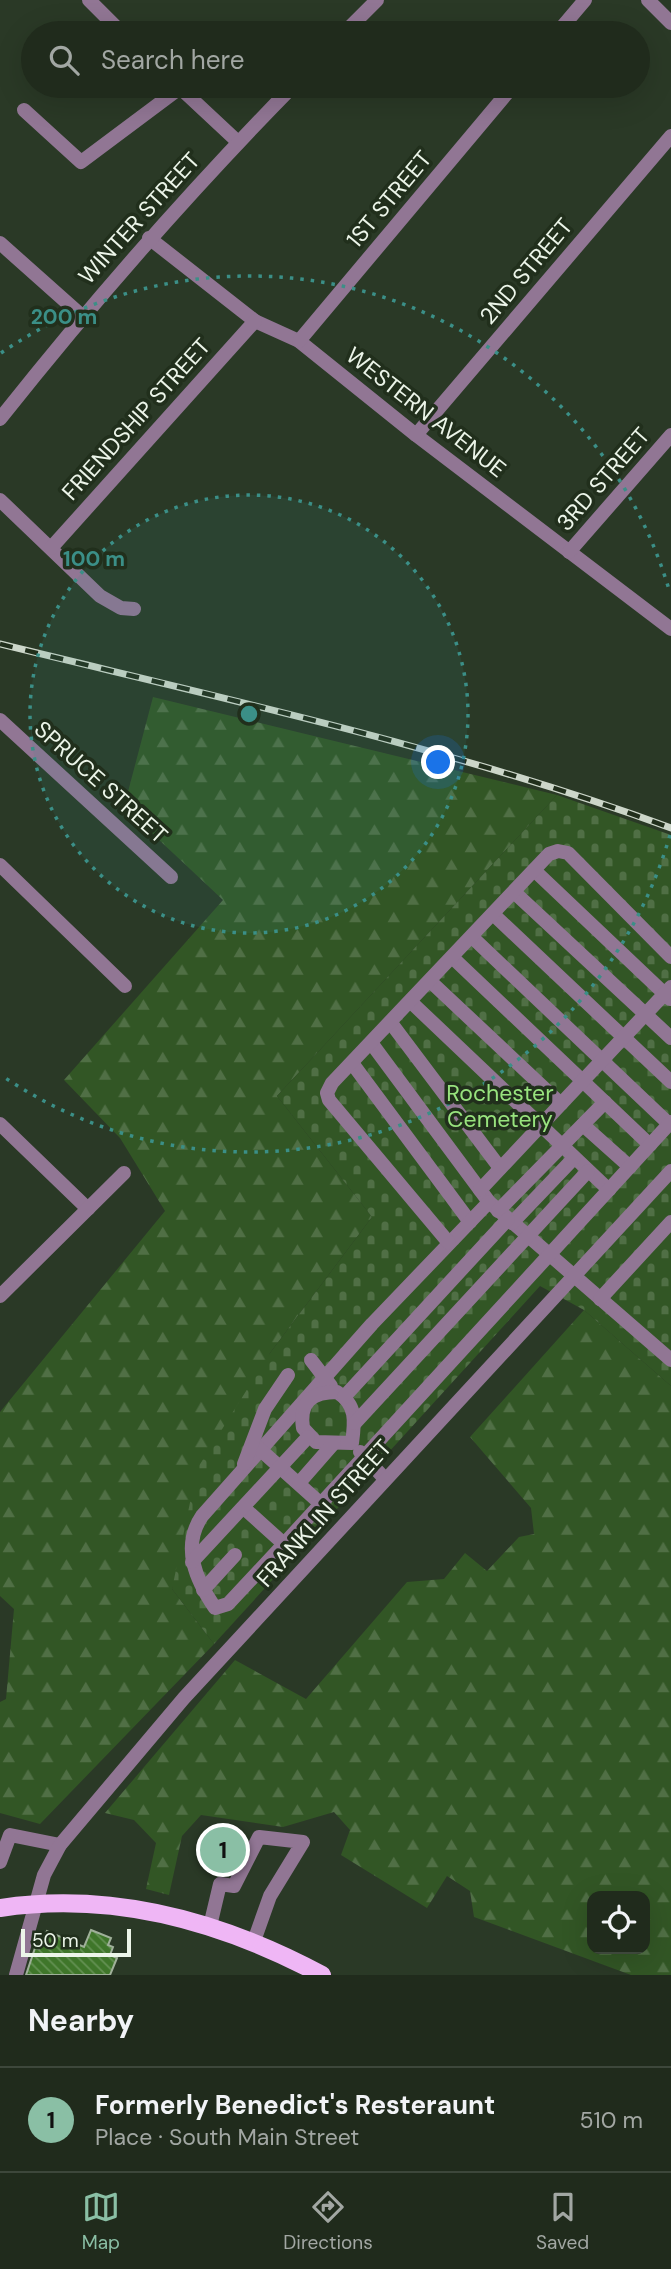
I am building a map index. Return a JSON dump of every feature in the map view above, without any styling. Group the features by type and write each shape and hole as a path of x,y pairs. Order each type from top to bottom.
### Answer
{"main road":[{"path":"0,1908 37,1903 123,1906 210,1926 254,1941 300,1970 322,1975"}],"street":[{"path":"89,0 110,21"},
{"path":"356,21 377,0"},
{"path":"567,21 585,0"},
{"path":"648,0 671,23"},
{"path":"24,110 81,162 165,98"},
{"path":"191,98 238,142"},
{"name":"WINTER STREET","path":"0,419 82,316 149,238 281,98"},
{"name":"1ST STREET","path":"299,341 503,98"},
{"name":"2ND STREET","path":"416,435 671,136"},
{"name":"WESTERN AVENUE","path":"149,238 255,321 299,341 416,435 671,629"},
{"path":"0,243 82,316"},
{"name":"FRIENDSHIP STREET","path":"51,548 255,321"},
{"name":"3RD STREET","path":"569,552 671,435"},
{"path":"0,500 109,603 134,609"},
{"name":"SPRUCE STREET","path":"0,720 171,877"},
{"path":"449,1243 329,1100 329,1088 550,854 558,851 568,853 671,957"},
{"path":"0,864 125,986"},
{"path":"480,1190 646,1014 669,994 534,870"},
{"path":"514,891 671,1038"},
{"path":"493,914 671,1082"},
{"path":"472,937 670,1123 284,1544 222,1608 215,1608 202,1590 192,1562 195,1525 243,1468 256,1446 308,1398 470,1222 502,1214 574,1157"},
{"path":"453,958 650,1145"},
{"path":"430,981 561,1104"},
{"path":"411,1002 609,1190"},
{"path":"391,1023 500,1168"},
{"path":"372,1044 480,1190 502,1214 671,1360"},
{"path":"352,1063 470,1222"},
{"path":"340,1394 604,1102"},
{"path":"583,1125 630,1167"},
{"path":"3,1134 88,1209"},
{"path":"355,1423 588,1171"},
{"name":"FRANKLIN STREET","path":"16,1975 47,1867 61,1844 184,1698 671,1171"},
{"path":"0,1296 124,1173"},
{"path":"600,1299 671,1222"},
{"path":"311,1360 324,1380 354,1412 352,1443 385,1479"},
{"path":"256,1446 265,1409 288,1375"},
{"path":"340,1394 317,1393 308,1398 302,1419 308,1437 316,1442 352,1443"},
{"path":"192,1562 308,1437"},
{"path":"299,1483 334,1444"},
{"path":"256,1446 321,1504"},
{"path":"244,1508 284,1544"},
{"path":"202,1590 235,1555"},
{"path":"0,1862 10,1835 61,1844"},
{"path":"210,1926 220,1884 234,1886 259,1837 303,1842 270,1896 254,1941"}],"green space":[{"path":"153,697 557,795 277,1096 372,1217 270,1353 172,1589 214,1644 40,1824 0,1813 0,1702 6,1699 14,1609 0,1596 0,1412 165,1211 120,1138 64,1080 223,900 124,807"},
{"name":"Rochester Cemetery","path":"557,795 671,835 671,1386 584,1310 540,1286 214,1644 172,1589 197,1469 270,1353 372,1217 277,1096"},
{"path":"584,1310 671,1386 671,1975 631,1975 474,1917 470,1891 447,1876 427,1908 341,1855 350,1830 334,1812 283,1827 201,1815 182,1836 169,1895 146,1889 156,1843 134,1820 105,1813 235,1660 306,1699 407,1582 444,1579 465,1553 487,1571 519,1537 534,1534 531,1508 470,1437"}],"building":[{"path":"207,1833 244,1842 234,1866 202,1858"},
{"path":"91,1930 111,1938 108,1945 113,1947 110,1955 117,1958 110,1975 26,1975 35,1948 39,1949 47,1931 84,1947"}],"railway":[{"path":"0,644 254,705 422,749 589,799 671,828"}],"place":[{"name":"Formerly Benedict's Resteraunt","path":"223,1850"}]}
